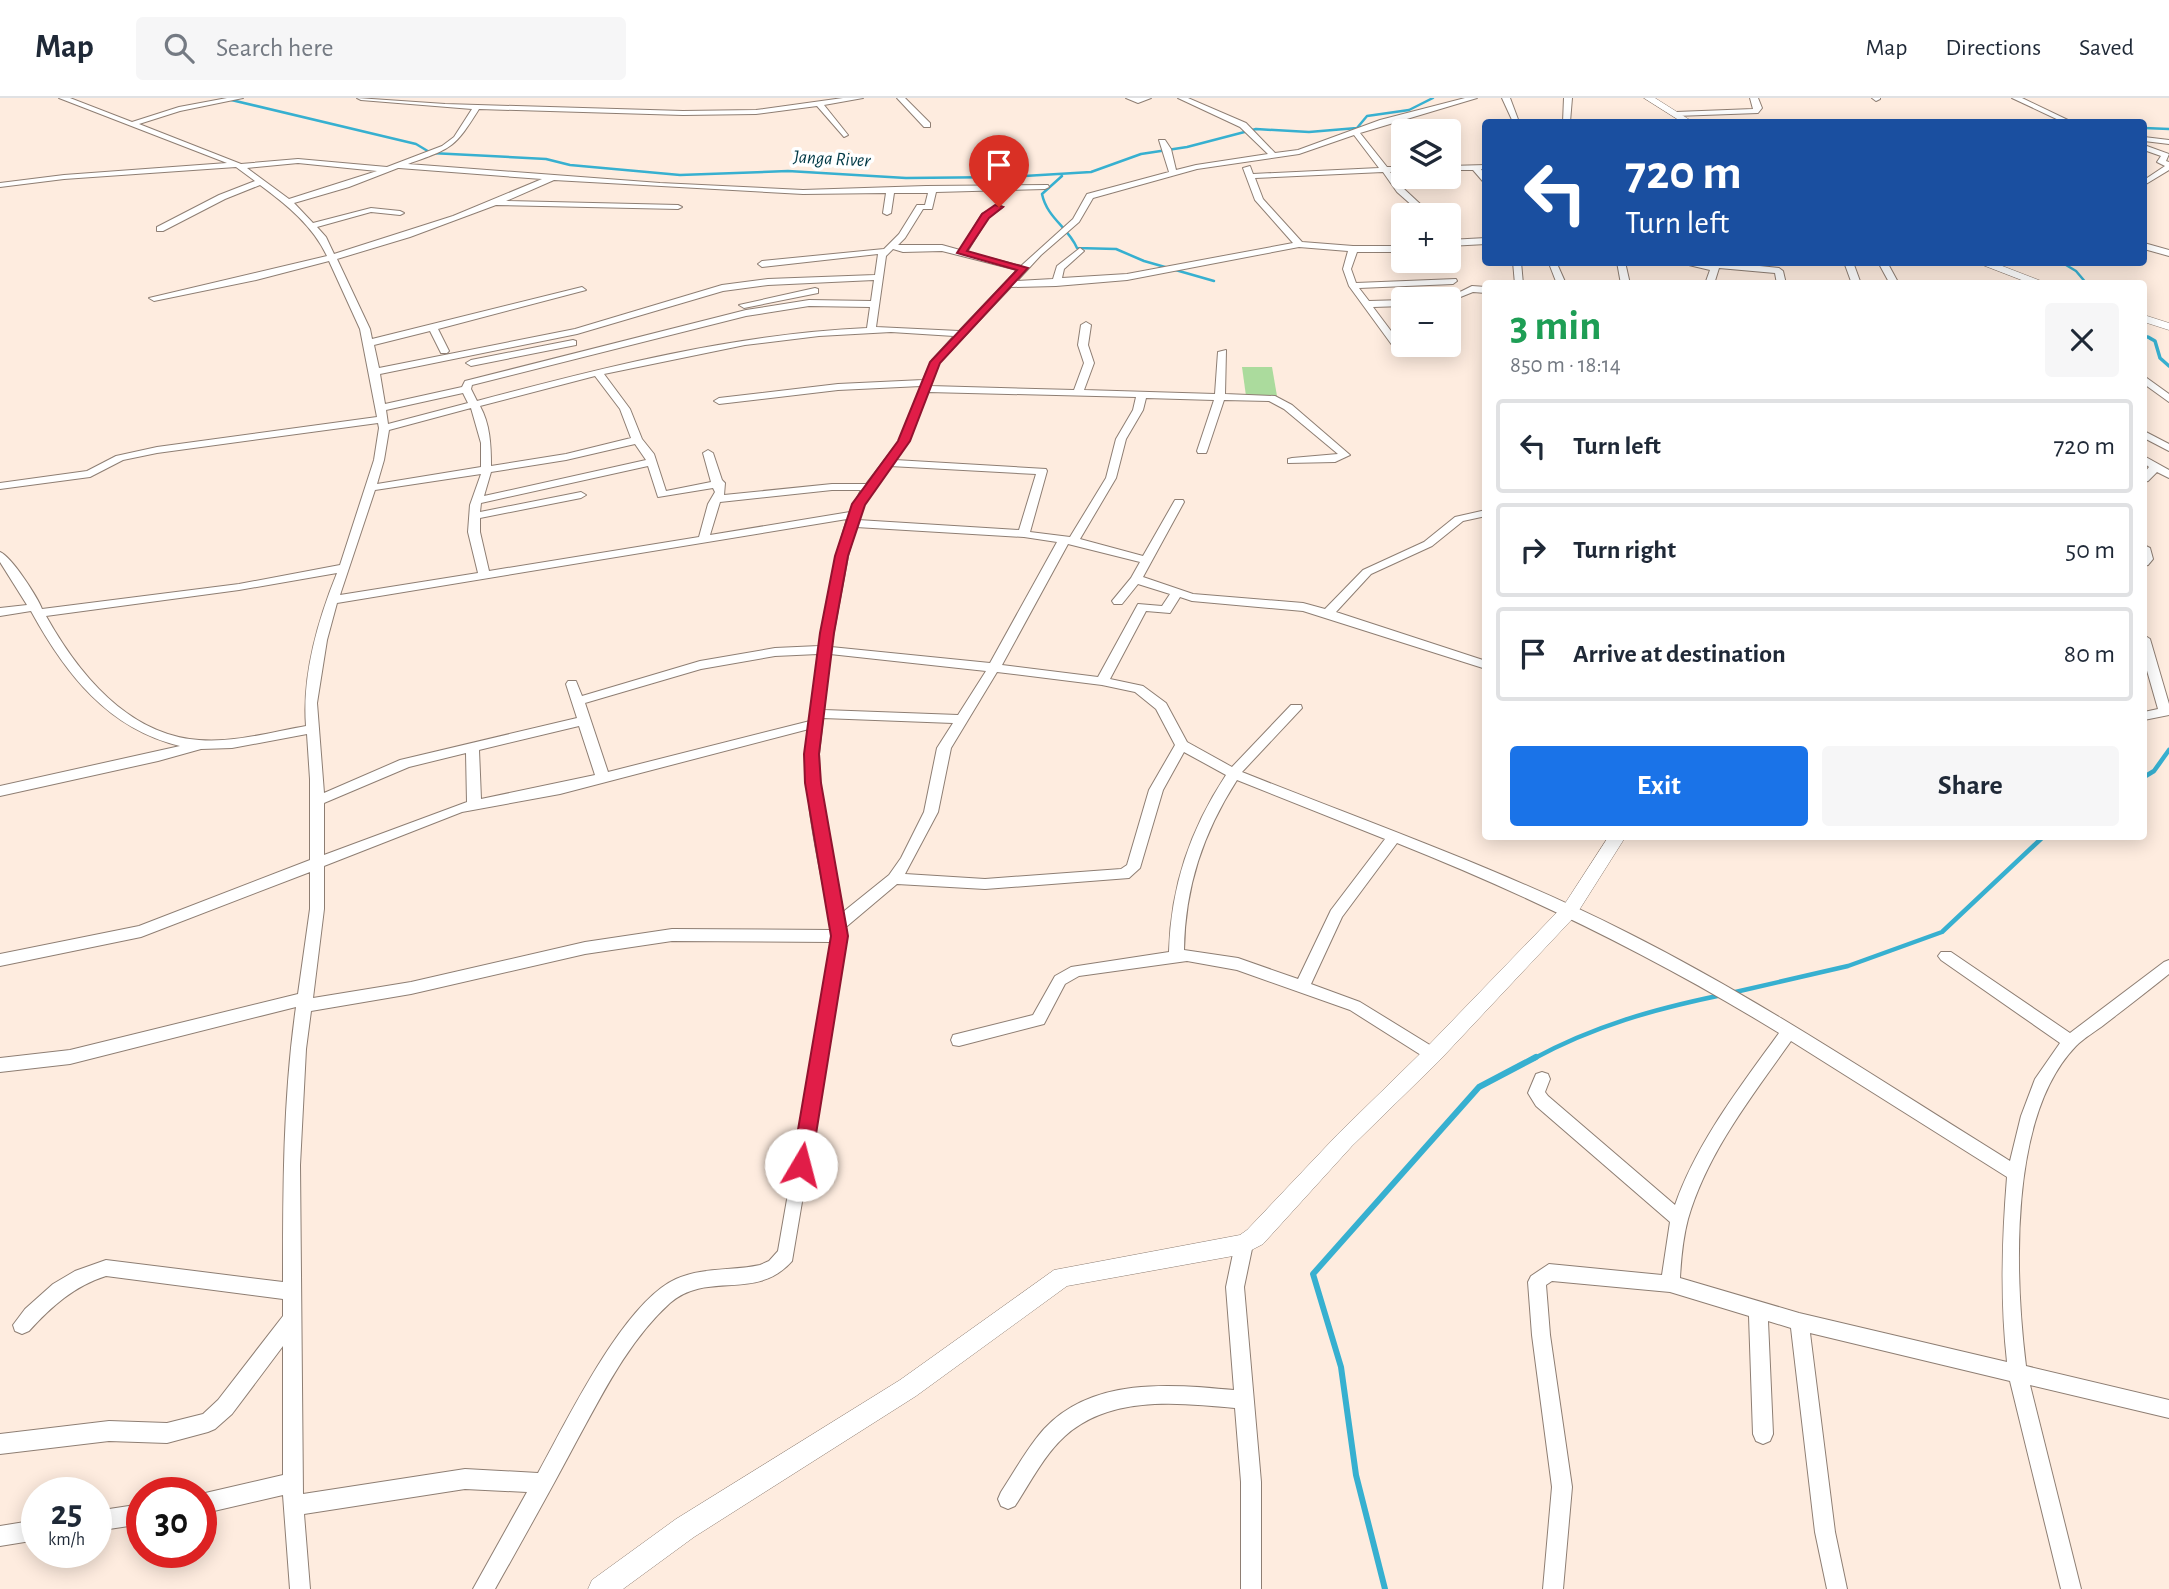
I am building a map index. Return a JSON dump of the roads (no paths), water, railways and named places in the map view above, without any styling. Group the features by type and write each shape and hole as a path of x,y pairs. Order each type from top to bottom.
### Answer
{"street":[{"path":"63,98 239,165 288,202 313,226 369,343 375,373 382,418 370,488 332,600 313,680 317,909 304,1003 292,1165 293,1506 300,1589"},
{"path":"365,98 477,107 726,113 859,98"},
{"path":"495,107 503,98"},
{"path":"583,110 592,98"},
{"path":"901,98 927,125"},
{"path":"1130,98 1138,101 1147,98"},
{"path":"1182,98 1248,131 1275,157"},
{"path":"483,1589 620,1345 668,1294 697,1278 751,1276 769,1272 786,1255 840,930 813,783 812,754 825,650 842,556 853,519 870,487 911,428 924,386 935,362 1023,268 1066,231 1090,196 1173,173 1306,150 1356,132 1473,98"},
{"path":"1506,98 1515,119"},
{"path":"1567,119 1568,98"},
{"path":"1649,98 1683,119"},
{"path":"1675,114 1755,111 1758,108 1754,98"},
{"path":"2016,98 2062,119"},
{"path":"132,124 187,107 235,99"},
{"path":"819,104 844,135"},
{"path":"288,202 395,168 445,148 457,138 477,107"},
{"path":"1356,132 1402,192 1414,203"},
{"path":"2147,139 2169,142"},
{"path":"1166,147 1168,164 1173,173"},
{"path":"2147,149 2166,155 2161,162 2169,166 2147,181"},
{"path":"0,185 298,161 803,192 1045,187"},
{"path":"1244,161 1259,200 1299,244"},
{"path":"1461,168 1481,167"},
{"path":"1251,176 1391,169"},
{"path":"154,298 251,279 329,259 424,230 552,177"},
{"path":"160,229 222,197 260,183"},
{"path":"871,331 882,255 920,207 929,207 932,192 926,188"},
{"path":"887,213 890,189"},
{"path":"497,202 678,207"},
{"path":"962,253 985,216 999,207"},
{"path":"313,226 371,210 400,213"},
{"path":"1461,242 1482,241"},
{"path":"1009,284 1104,280 1299,244 1391,249"},
{"path":"762,264 889,248 933,247 1023,268"},
{"path":"2147,247 2169,253"},
{"path":"1353,249 1348,269 1353,286 1391,338"},
{"path":"1056,283 1060,268 1080,251"},
{"path":"815,303 817,258"},
{"path":"1554,266 1560,280"},
{"path":"1726,266 1779,271 1781,280"},
{"path":"1992,266 2032,280"},
{"path":"375,373 577,331 715,290 818,279 879,277"},
{"path":"1353,286 1453,281"},
{"path":"1461,297 1472,289 1482,290"},
{"path":"369,343 582,290"},
{"path":"694,316 815,291"},
{"path":"382,418 467,389 470,382 746,313 815,303 875,304"},
{"path":"1365,304 1391,303"},
{"path":"2147,319 2169,327"},
{"path":"1078,392 1089,363 1083,345 1086,325"},
{"path":"433,328 444,351"},
{"path":"0,486 89,474 120,458 157,450 475,405 599,374 732,346 871,331 960,334"},
{"path":"375,373 444,351 525,332"},
{"path":"375,373 573,343"},
{"path":"1202,451 1220,397 1223,352"},
{"path":"599,374 625,410 637,440 647,449 662,495 720,483"},
{"path":"2147,381 2169,399"},
{"path":"719,401 838,387 924,386 1270,398 1281,402 1345,455 1335,459 1292,461"},
{"path":"467,389 485,434 484,487 477,501 475,516 475,545 484,575"},
{"path":"0,1065 70,1057 304,1003 411,988 585,948 672,935 840,930 894,879 926,827 944,748 1068,541 1111,478 1121,439 1138,410 1142,394"},
{"path":"2147,436 2169,450"},
{"path":"370,488 566,457 637,440"},
{"path":"2147,458 2169,450"},
{"path":"704,538 720,483 709,453"},
{"path":"2147,461 2169,475"},
{"path":"477,501 652,462"},
{"path":"889,463 1042,471 1024,534"},
{"path":"2147,476 2155,467"},
{"path":"717,499 832,487 870,487"},
{"path":"475,516 581,495"},
{"path":"1118,601 1136,579 1179,502"},
{"path":"1328,613 1367,572 1428,544 1459,519 1482,514"},
{"path":"332,600 704,538 853,519 1024,534 1068,541 1147,561"},
{"path":"0,555 38,610 71,668 100,699 152,731 183,743 200,744"},
{"path":"0,612 239,587 345,568"},
{"path":"1136,579 1175,593 1208,600 1303,607 1328,613 1482,664"},
{"path":"1102,681 1142,607 1166,610 1175,593"},
{"path":"2147,649 2167,712 2147,715"},
{"path":"578,701 713,662 775,652 825,650 1102,681 1147,693 1161,706 1182,745 1234,774 1570,910 1733,999 2016,1173"},
{"path":"572,684 603,778"},
{"path":"1176,957 1176,920 1185,870 1199,835 1234,774 1296,708"},
{"path":"0,960 141,931 474,803 551,791 818,719 959,719"},
{"path":"317,801 405,763 585,720"},
{"path":"0,790 158,757 200,744 312,729"},
{"path":"894,879 985,884 1125,874 1133,868 1153,793 1163,770 1182,745"},
{"path":"472,747 474,803"},
{"path":"1303,986 1336,914 1393,838"},
{"path":"601,1589 685,1528 908,1388 1062,1276 1244,1244 1255,1237 1345,1140 1432,1055 1570,910 1615,840"},
{"path":"959,1040 1038,1020 1060,980 1076,971 1116,963 1198,956 1238,964 1355,1006 1432,1055"},
{"path":"1946,956 2070,1042"},
{"path":"2071,1589 2018,1376 2011,1317 2016,1173 2029,1115 2043,1079 2070,1042 2169,966"},
{"path":"1670,1284 1679,1219 1709,1155 1738,1103 1788,1033"},
{"path":"1542,1079 1536,1093 1542,1101 1679,1219"},
{"path":"1244,1244 1235,1287 1251,1482 1251,1589"},
{"path":"22,1325 54,1293 86,1274 106,1268 293,1292"},
{"path":"1553,1589 1562,1487 1541,1335 1537,1282 1549,1272 1670,1284 1799,1322 2018,1376 2169,1409"},
{"path":"1758,1309 1763,1434"},
{"path":"0,1444 109,1432 167,1433 208,1422 225,1407 293,1318"},
{"path":"1799,1322 1825,1532 1837,1589"},
{"path":"1008,1499 1038,1451 1059,1429 1090,1408 1107,1401 1144,1396 1178,1395 1245,1400"},
{"path":"293,1506 465,1479 541,1483"},
{"path":"217,1500 293,1483"},
{"path":"0,1536 21,1533"}],"waterway":[{"name":"Janga River","path":"223,98 416,144 431,153 546,159 570,165 680,175 788,171 906,178 1007,177 1091,172 1141,154 1187,147 1256,129 1309,132 1357,128 1367,116 1409,110 1433,98"},
{"path":"2147,128 2169,129"},
{"path":"1062,176 1042,194 1048,210 1077,248 1116,249 1144,261 1214,281"},
{"path":"2068,266 2084,280"},
{"path":"2147,337 2151,339"},
{"path":"2148,337 2155,341 2160,358 2169,366"},
{"path":"2147,775 2154,771 2169,750"},
{"path":"1731,993 1848,966 1942,932 2040,840"},
{"path":"1533,1059 1579,1037 1625,1020 1722,995"},
{"path":"1385,1589 1356,1475 1341,1367 1313,1274 1479,1087 1536,1057"}]}
